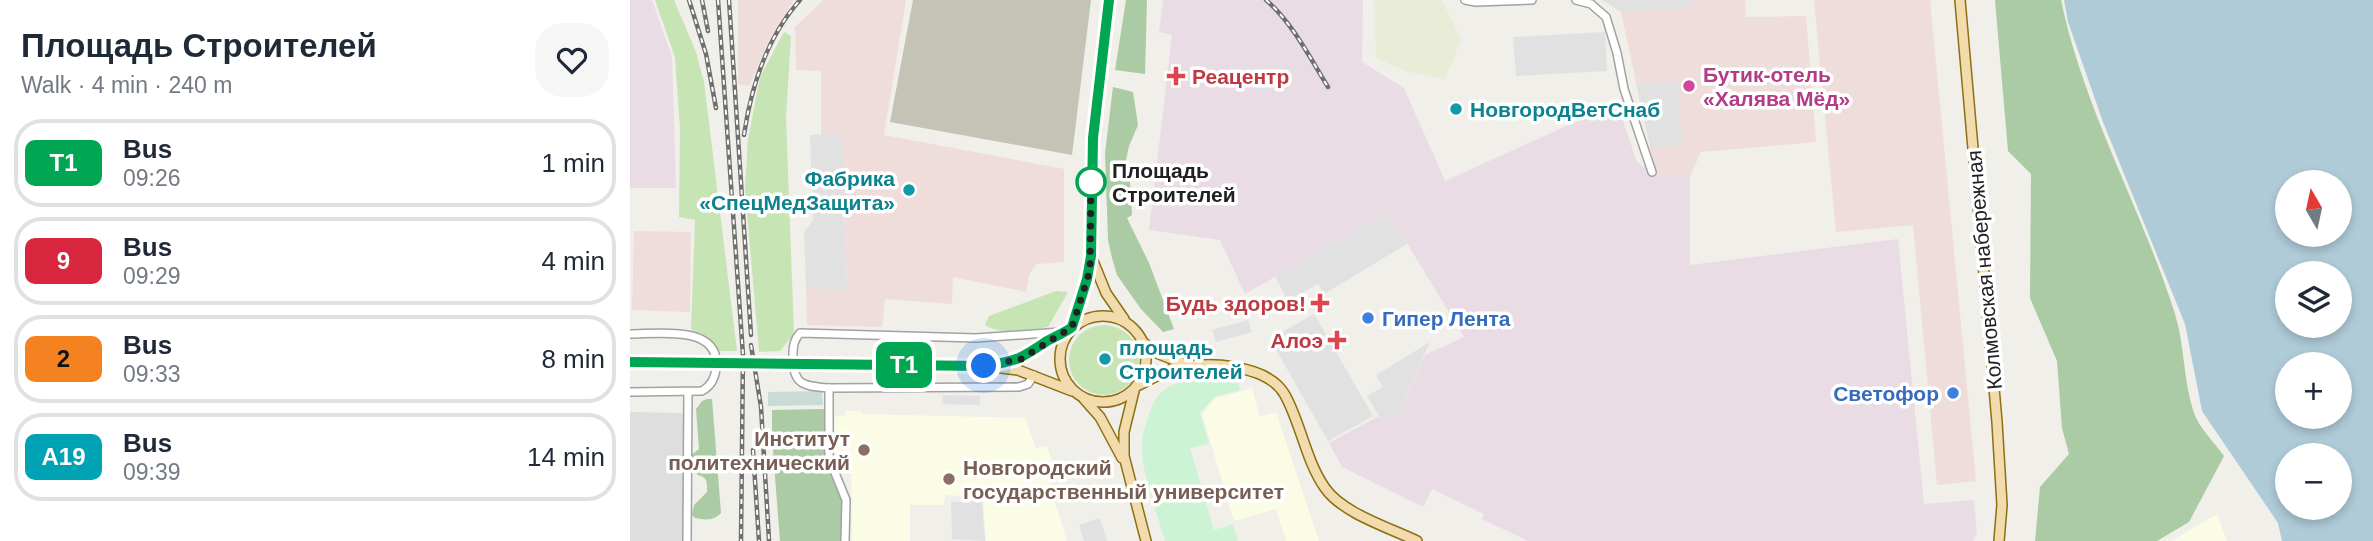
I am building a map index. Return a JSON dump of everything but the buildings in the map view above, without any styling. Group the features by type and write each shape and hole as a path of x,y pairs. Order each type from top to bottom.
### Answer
{"main road":[{"path":"1109,0 1093,138 1091,256 1087,279 1062,345 1061,362 1065,377 1104,424 1125,465 1146,541"},
{"name":"Колмовская набережная","path":"1960,0 1997,422 2002,505 1999,541"},
{"path":"1091,256 1106,293 1146,351 1146,368 1136,388 1124,440 1125,465"},
{"path":"984,366 1021,359 1098,315 1115,317 1128,324"},
{"path":"1142,342 1168,359 1191,366 1237,368 1259,374 1274,382 1285,395 1320,479 1332,496 1369,519 1417,541"},
{"path":"630,362 984,366 1034,375 1096,402 1122,399 1160,374 1191,366"}],"street":[{"path":"1465,0 1532,0"},
{"path":"1576,0 1591,4 1605,17 1617,53 1624,89 1651,172"},
{"path":"1034,375 1028,384 1019,387 829,388 803,384 794,376 793,344 800,333 976,338 1068,330"},
{"path":"630,334 691,335 710,345 716,359 713,380 702,391 630,392"},
{"path":"829,388 830,458 846,500 845,541"},
{"path":"687,541 688,392"}],"shaded area":[{"path":"630,0 652,0 672,57 676,188 630,188"},
{"path":"738,0 794,0 770,38 749,86 738,84"},
{"path":"823,0 906,0 884,135 1064,169 1064,262 1036,264 1029,275 1026,292 953,277 952,304 885,299 882,327 807,325 806,288 847,289 842,135 821,135 821,71 796,70 795,27"},
{"path":"913,0 1091,0 1072,155 890,122"},
{"path":"1163,0 1363,0 1362,62 1404,88 1445,181 1617,103 1637,162 1656,176 1690,176 1690,265 1898,239 1924,504 1974,500 1977,533 1973,541 1528,541 1482,519 1484,514 1432,489 1423,507 1342,467 1329,443 1379,416 1394,423 1425,355 1464,337 1388,212 1245,294 1220,240 1149,230 1172,35 1159,32"},
{"path":"1374,0 1442,0 1461,40 1445,79 1408,72 1376,58"},
{"path":"1602,0 1745,0 1746,17 1806,16 1816,142 1701,152 1690,176 1656,176 1621,12"},
{"path":"1602,0 1691,0 1692,8 1621,12"},
{"path":"1814,0 1930,0 1976,481 1937,485 1913,225 1836,232"},
{"path":"2064,0 2373,0 2373,541 2282,541 2276,520 2352,520 2352,443 2275,443 2275,519 2202,411 2185,324 2103,122 2068,22"},
{"path":"1605,32 1607,71 1516,76 1513,37"},
{"path":"1678,82 1682,145 1651,148 1636,83"},
{"path":"842,134 847,289 806,288 804,232 813,220 810,135"},
{"path":"1388,212 1407,244 1324,294 1318,284 1288,301 1275,276"},
{"path":"634,231 691,232 690,312 632,310"},
{"path":"1314,314 1373,416 1328,441 1270,339"},
{"path":"1248,320 1252,332 1216,342 1212,330"},
{"path":"1430,342 1394,423 1379,416 1367,396 1383,387 1376,375"},
{"path":"1252,388 1260,417 1276,412 1319,541 1286,541 1276,509 1234,521 1202,414 1214,399"},
{"path":"822,391 823,405 768,406 768,392"},
{"path":"943,395 980,396 980,405 942,404"},
{"name":"Новгородский государственный университет","path":"845,411 861,411 861,414 1025,418 1036,448 1047,446 1053,465 1044,468 1067,541 986,541 983,500 980,497 945,495 944,505 910,505 910,541 852,541 851,461 835,452 835,416 845,416"},
{"path":"630,412 683,413 683,541 630,541"},
{"path":"982,501 985,541 952,539 951,502"},
{"path":"2217,514 2227,541 2171,541"},
{"path":"1100,518 1107,541 1084,541 1079,525"}],"green space":[{"path":"655,0 674,0 696,52 704,82 737,351 719,351 706,336 691,330 695,220 679,217 680,128 675,57"},
{"path":"1126,0 1147,0 1145,74 1115,70"},
{"path":"1995,0 2061,0 2071,41 2098,119 2175,314 2196,419 2224,456 2189,522 2157,541 2035,541 2040,487 2069,454 2062,428 2057,361 2030,298 2031,174 2008,151"},
{"path":"784,32 791,36 786,117 794,334 780,351 759,352 745,188 748,139 760,77"},
{"path":"1113,87 1133,92 1138,125 1126,160 1129,166 1132,215 1127,218 1149,263 1174,329 1163,332 1141,309 1117,275 1108,240 1105,153"},
{"path":"1056,291 1068,292 1048,327 1008,331 985,325 989,316"},
{"path":"1111,325 1124,331 1133,340 1137,346 1137,374 1129,385 1118,393 1097,395 1079,385 1071,374 1069,353 1079,335 1090,327"},
{"path":"1198,380 1238,383 1240,390 1214,397 1200,413 1209,444 1190,448 1214,530 1233,524 1238,541 1165,541 1148,485 1142,444 1153,404 1169,387"},
{"path":"707,399 712,399 721,513 712,519 695,518 692,515 694,505 707,492 704,477 691,472 690,456 699,449 696,409"},
{"path":"824,409 824,462 843,500 842,541 780,541 772,410"}],"railway":[{"path":"689,0 706,54 716,108"},
{"path":"702,0 708,31"},
{"path":"718,0 743,355 741,541"},
{"path":"729,0 751,335"},
{"path":"744,135 762,63 778,30 800,0"},
{"path":"1266,0 1292,30 1328,87"},
{"path":"751,345 761,407 769,540"},
{"path":"753,450 759,541"}],"bus line":[{"name":"Т1","path":"630,362 984,366 1021,359 1069,330 1090,270 1091,162 1109,0"}],"place":[{"name":"Реацентр","path":"1176,76"},
{"name":"Бутик-отель «Халява Мёд»","path":"1689,86"},
{"name":"НовгородВетСнаб","path":"1456,109"},
{"name":"Площадь Строителей","path":"1091,182"},
{"name":"Фабрика «СпецМедЗащита»","path":"909,190"},
{"name":"Будь здоров!","path":"1320,303"},
{"name":"Гипер Лента","path":"1368,318"},
{"name":"Алоэ","path":"1337,340"},
{"name":"площадь Строителей","path":"1105,359"},
{"name":"Светофор","path":"1953,393"},
{"name":"Институт политехнический","path":"864,450"},
{"name":"Новгородский государственный университет","path":"949,479"}],"route":[{"path":"984,366 1021,359 1072,327 1090,270 1091,182"}]}
